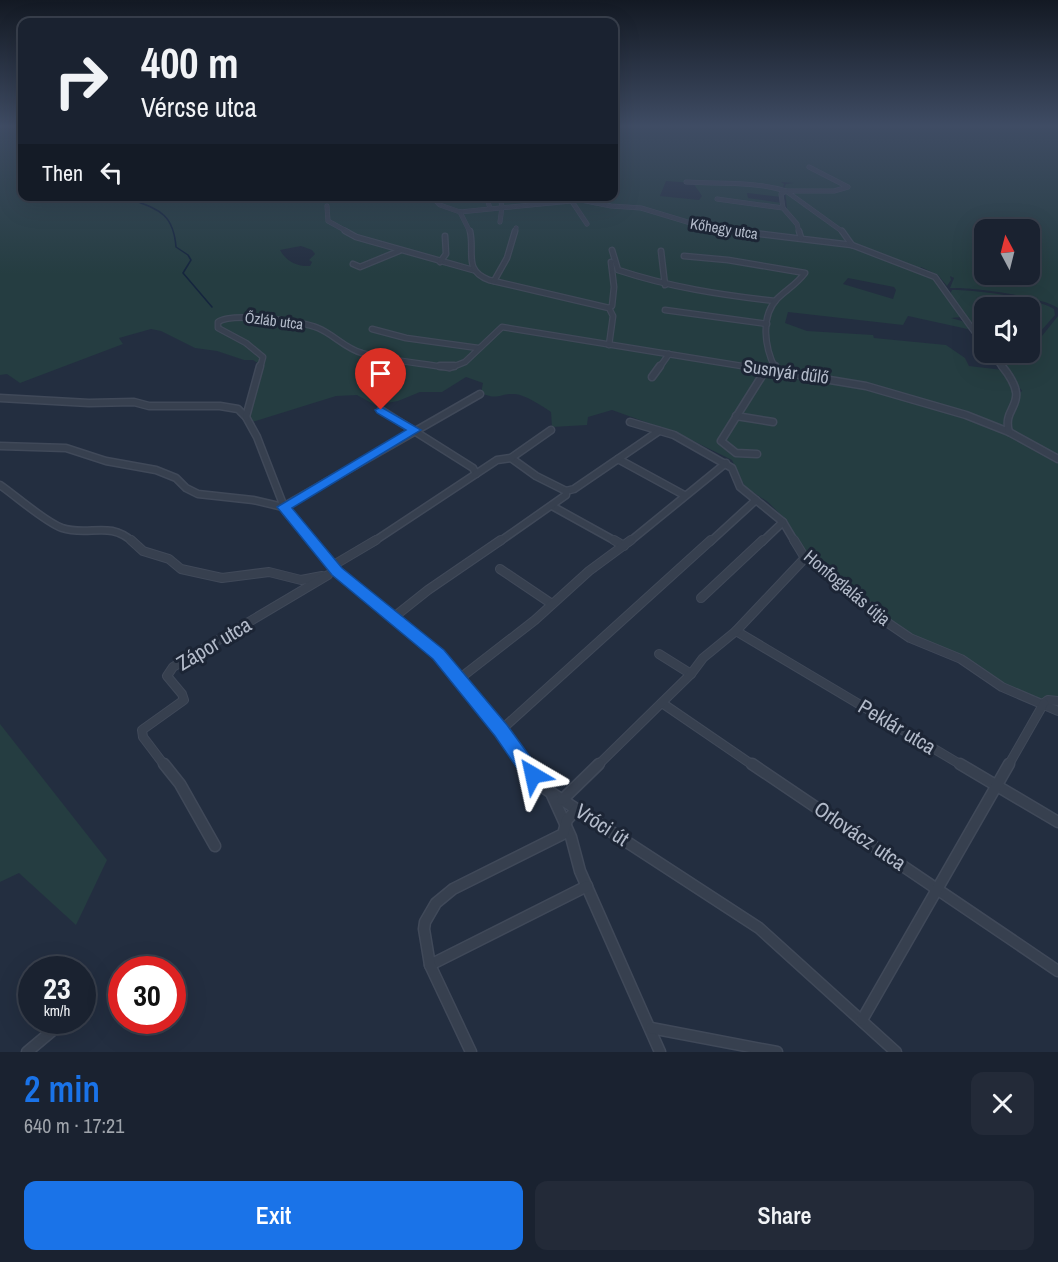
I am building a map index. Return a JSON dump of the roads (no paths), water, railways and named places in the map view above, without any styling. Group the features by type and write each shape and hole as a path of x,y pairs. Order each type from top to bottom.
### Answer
{"street":[{"path":"801,238 797,224 783,208 781,194 796,189 840,190 849,187 825,175"},
{"path":"686,182 757,184 786,191 841,230 852,245"},
{"path":"717,199 783,208"},
{"path":"436,201 440,205 460,212 467,220 472,243 470,255 473,269 479,276 609,308 613,315 609,345"},
{"path":"488,201 490,208"},
{"path":"500,222 501,201"},
{"name":"Kőhegy utca","path":"460,212 561,201"},
{"path":"572,201 587,224"},
{"name":"Kőhegy utca","path":"591,201 611,206 641,208 668,218 711,228 852,245 935,277 974,332"},
{"path":"605,201 611,206"},
{"path":"327,206 328,221 351,235 374,240 399,251 473,269"},
{"path":"494,281 507,258 516,228"},
{"path":"440,262 446,254 445,236"},
{"path":"609,308 612,306 614,287 612,250"},
{"path":"353,264 360,267 399,251"},
{"path":"661,251 665,285"},
{"path":"684,256 798,271 805,274 775,301 768,314 768,352 777,371"},
{"path":"612,265 618,270 695,292 775,301"},
{"path":"665,310 767,324"},
{"name":"Őzláb utca","path":"246,417 263,357 246,343 218,328 218,322 222,318 244,317 311,326 360,353 446,368 461,365 502,327"},
{"name":"Susnyár dűlő","path":"502,327 866,386 934,404 1009,432 1058,459"},
{"path":"372,329 406,338 478,348"},
{"path":"652,377 669,354"},
{"path":"998,363 1017,391 1017,400 1007,423 1009,432"},
{"path":"757,454 740,455 721,443 765,370"},
{"path":"0,446 66,448 106,461 163,472 176,478 186,488 198,494 253,500 283,507 480,394"},
{"path":"0,398 90,403 134,402 149,406 219,406 238,409 246,417"},
{"path":"381,410 473,468 476,474"},
{"path":"736,416 773,422"},
{"name":"Vróci út","path":"246,417 266,456 283,507 335,569 439,655 501,730 541,786 759,928 896,1052"},
{"path":"459,679 589,571 624,546 726,463 674,435 630,422"},
{"path":"0,484 59,527 77,532 116,531 125,535 143,551 169,559 181,569 222,578 270,572 301,580 328,575 497,460 511,459 551,430"},
{"path":"511,459 536,476 566,491 574,489 659,431"},
{"path":"618,459 684,495"},
{"name":"Honfoglalás útja","path":"726,463 732,468 740,487 773,511 783,522 805,558 848,588 882,619 910,638 961,659 1002,687 1044,703 1048,700 1058,701"},
{"path":"394,617 428,590 552,506 566,495 566,491"},
{"path":"501,730 756,500"},
{"path":"552,506 624,546"},
{"path":"701,597 783,522"},
{"path":"562,800 691,674 703,658 736,631 805,558"},
{"path":"500,569 552,604"},
{"name":"Zápor utca","path":"215,846 180,784 143,737 142,730 157,717 182,704 184,700 182,694 167,676 173,667 328,575"},
{"name":"Peklár utca","path":"736,631 1058,822"},
{"path":"659,654 691,674"},
{"name":"Orlovácz utca","path":"662,703 1058,971"},
{"path":"862,1020 1044,703 1058,711"},
{"path":"552,794 587,886 651,1028 659,1051"},
{"path":"471,1052 430,965 424,929 425,922 436,903 453,889 563,834 564,822 569,814 577,809"},
{"path":"430,965 587,886"},
{"path":"651,1028 777,1052"},
{"path":"27,1052 48,1034"}],"waterway":[{"path":"136,201 153,208 166,218 171,225 176,247 188,255 191,260 183,273 212,307"}]}
